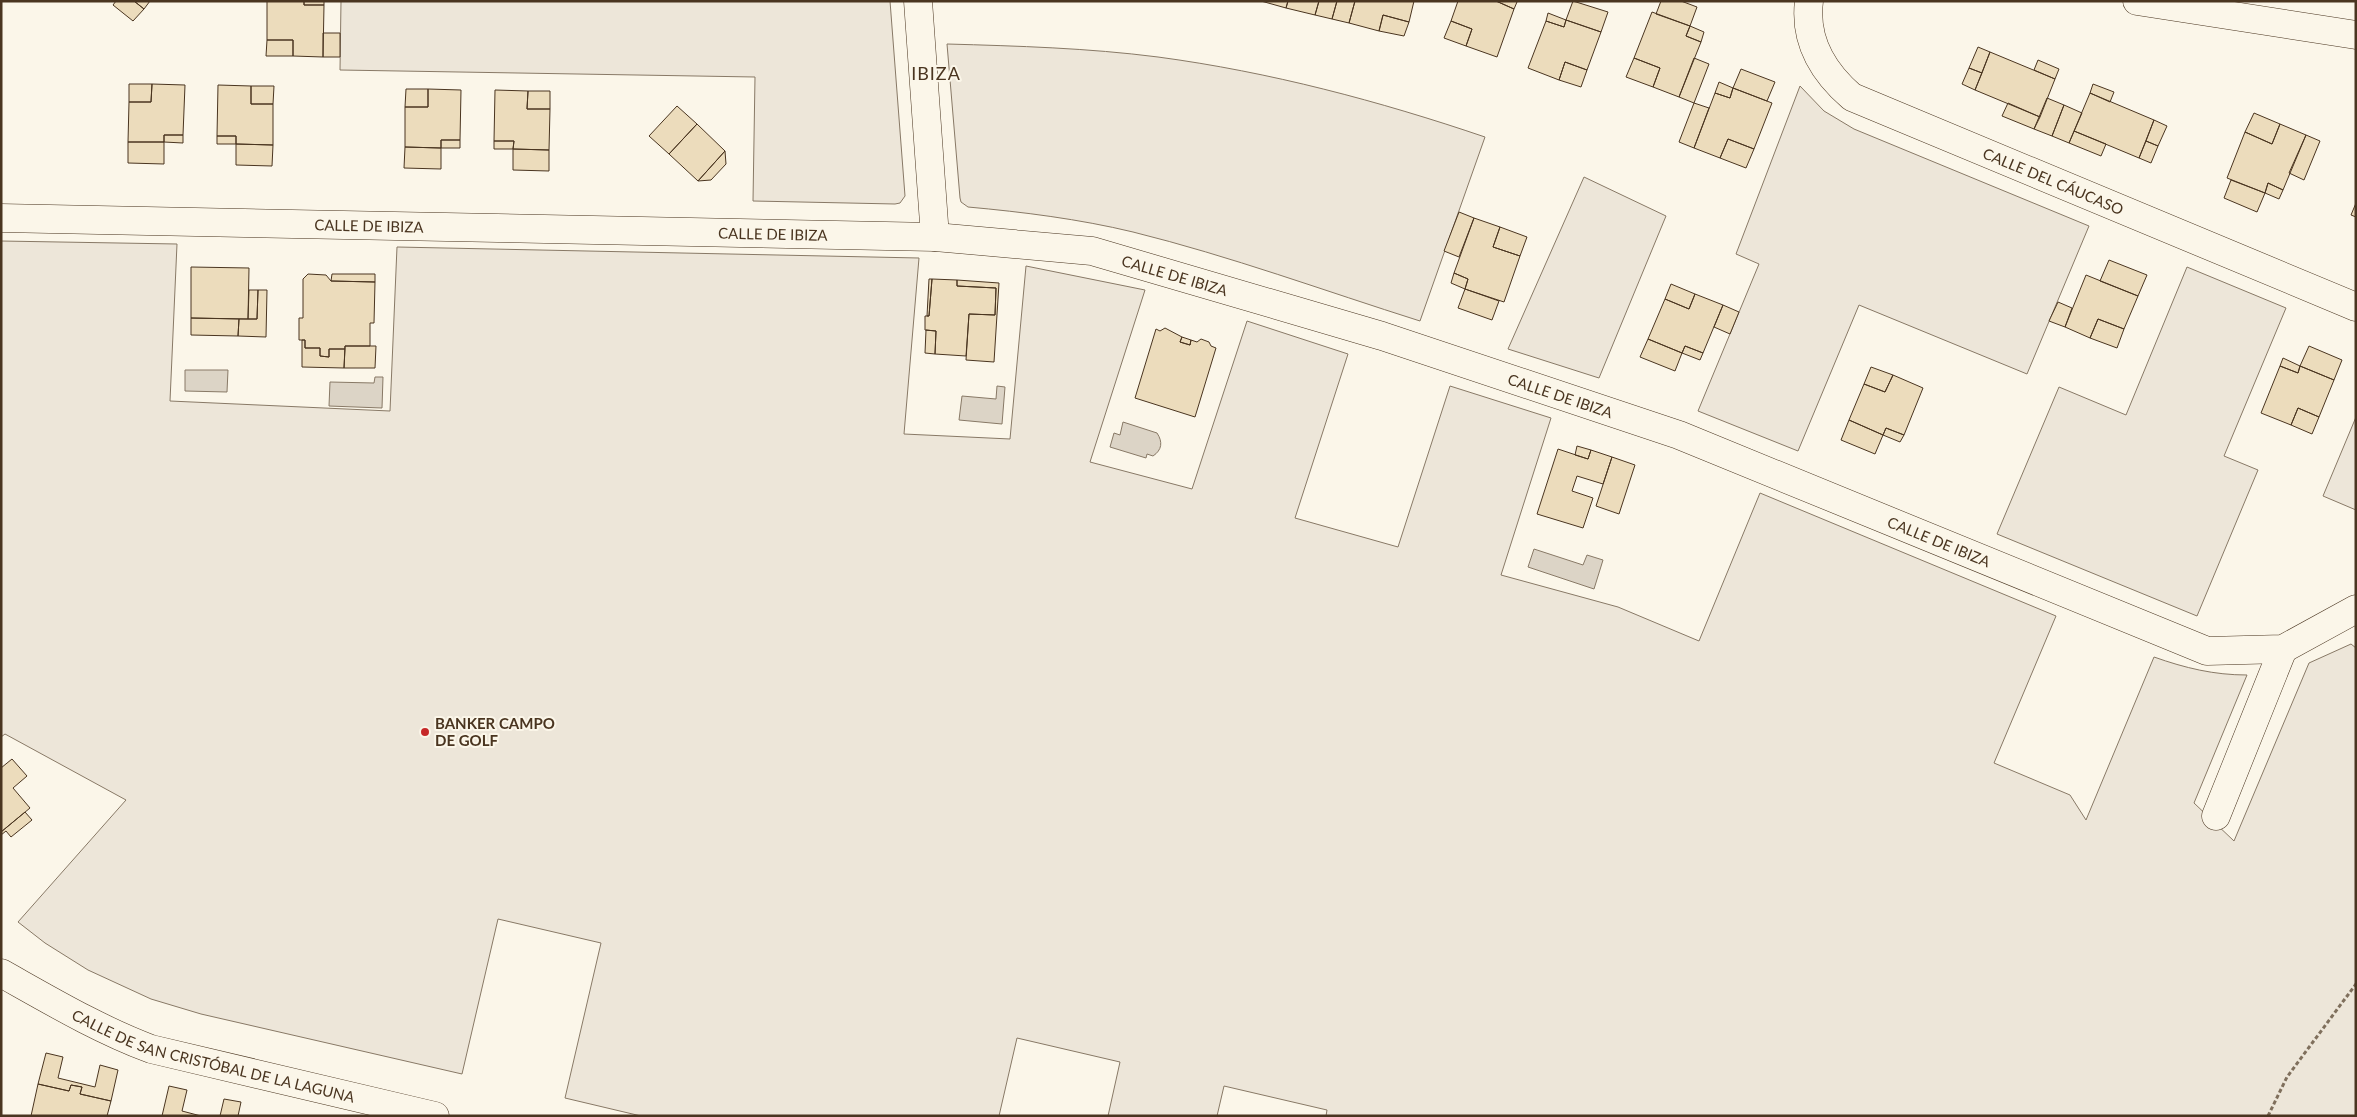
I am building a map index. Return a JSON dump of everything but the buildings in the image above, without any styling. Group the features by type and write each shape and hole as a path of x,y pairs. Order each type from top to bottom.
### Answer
{"street":[{"path":"918,1 935,237"},
{"name":"CALLE DEL CÁUCASO","path":"1809,1 1807,16 1813,48 1836,84 1852,97 2356,307"},
{"path":"2137,1 2356,34"},
{"name":"CALLE DE IBIZA","path":"1,218 935,237 1092,252 1382,336 1679,435 2207,651 2283,649 2356,609"},
{"path":"2216,816 2283,649"},
{"name":"CALLE DE SAN CRISTÓBAL DE LA LAGUNA","path":"1,973 75,1016 113,1035 151,1049 435,1116"}],"path":[{"path":"2268,1116 2288,1077 2356,984"}],"shaded area":[{"path":"341,1 890,1 905,196 900,203 895,204 753,201 755,77 340,70"},
{"path":"947,44 1079,49 1200,63 1324,89 1405,111 1485,137 1420,321 1169,241 1092,223 1051,216 968,207 961,202 960,198"},
{"path":"1800,86 1824,111 1854,129 2089,226 2027,374 1859,305 1798,451 1698,411 1759,264 1736,254"},
{"path":"1584,177 1666,216 1599,378 1508,349"},
{"path":"1,241 177,244 170,401 390,411 397,247 919,258 904,434 1010,439 1026,266 1145,290 1090,462 1192,489 1247,321 1348,354 1295,518 1398,547 1450,386 1551,418 1501,575 1618,607 1699,641 1760,493 2056,616 1994,763 2070,795 2086,820 2154,657 2200,670 2223,674 2247,675 2194,803 2234,841 2309,663 2351,644 2356,648 2356,1116 1326,1116 1327,1110 1224,1086 1217,1116 1108,1116 1120,1062 1017,1038 999,1116 641,1116 565,1098 601,943 498,919 462,1074 201,1014 151,999 88,970 45,943 18,922 126,800 5,734 1,737"},
{"path":"2187,267 2286,308 2224,456 2258,470 2197,616 1997,534 2059,387 2126,415"},
{"path":"185,370 228,370 227,392 185,391"},
{"path":"375,377 383,377 382,408 329,406 330,382 374,383"},
{"path":"997,386 1005,387 1002,424 959,420 962,396 996,399"},
{"path":"2356,417 2356,510 2323,496"},
{"path":"1123,422 1157,433 1161,443 1158,451 1153,456 1147,454 1146,458 1110,447 1114,433 1120,435"},
{"path":"1534,549 1583,565 1587,555 1603,560 1594,589 1528,567"}],"place":[{"name":"BANKER CAMPO DE GOLF","path":"425,732"}],"district":[{"name":"IBIZA","path":"936,73"}]}
